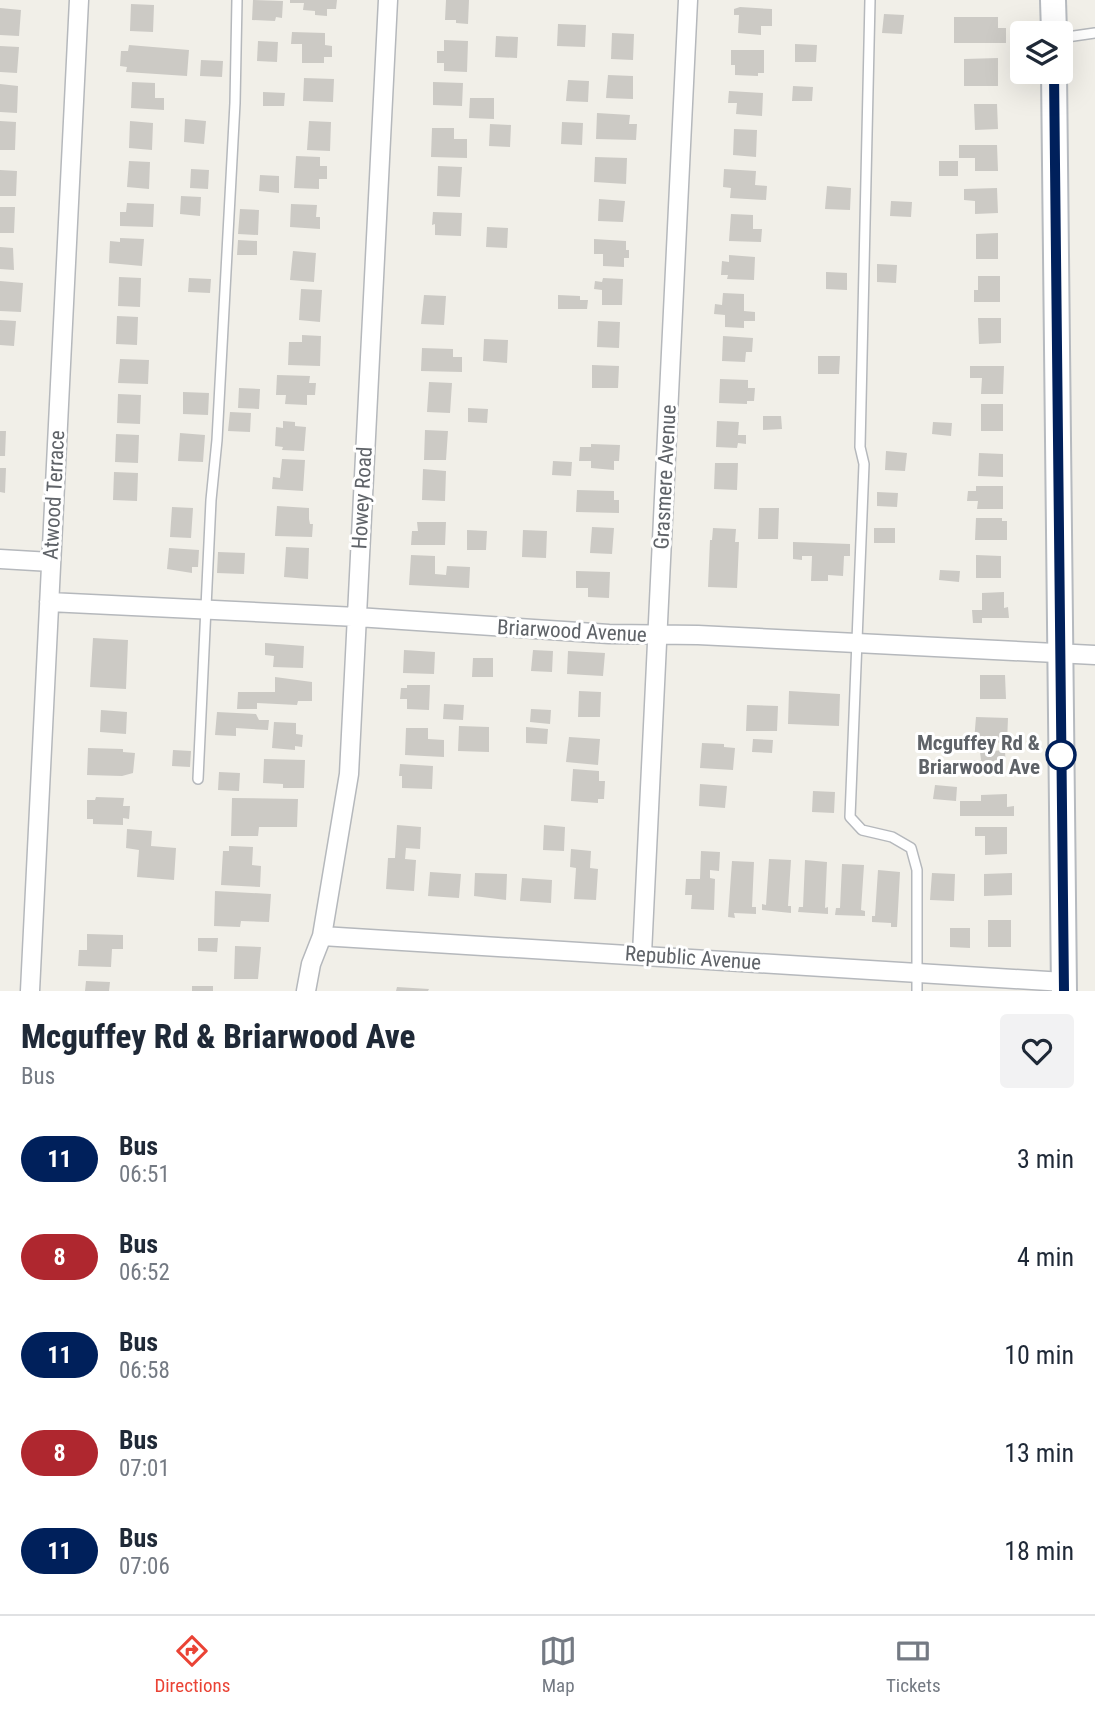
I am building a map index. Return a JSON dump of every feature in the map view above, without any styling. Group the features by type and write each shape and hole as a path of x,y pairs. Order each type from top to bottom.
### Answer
{"street":[{"name":"Atwood Terrace","path":"30,991 79,0"},
{"name":"Howey Road","path":"306,991 311,964 322,936 349,774 388,0"},
{"name":"Grasmere Avenue","path":"642,954 688,0"},
{"path":"1053,0 1054,21"},
{"path":"1054,84 1064,986"},
{"path":"0,559 51,562"},
{"name":"Briarwood Avenue","path":"49,602 357,617 595,633 1095,655"},
{"name":"Republic Avenue","path":"322,936 642,954 917,982 1064,986"}],"lane":[{"path":"198,779 205,610 235,117 237,0"},
{"path":"870,0 860,447 864,464 850,817 862,830 892,836 911,848 917,870 917,982"},
{"path":"1073,36 1095,33"}],"building":[{"path":"253,0 283,1 282,18 276,17 275,21 252,20"},
{"path":"290,0 337,0 336,9 327,9 327,16 303,10 304,3 290,3"},
{"path":"446,0 469,0 468,24 445,20"},
{"path":"131,4 154,5 153,32 130,31"},
{"path":"0,8 21,10 19,36 0,35"},
{"path":"734,9 772,9 772,26 761,26 761,35 738,33 739,15 734,15"},
{"path":"884,14 904,15 902,34 882,33"},
{"path":"954,17 998,17 998,28 1006,28 1006,43 954,43"},
{"path":"558,24 586,25 585,47 557,46"},
{"path":"292,32 325,33 325,45 332,46 332,57 324,57 324,63 302,63 302,44 291,44"},
{"path":"612,33 634,34 633,60 611,59"},
{"path":"496,36 518,37 517,58 495,57"},
{"path":"444,40 468,41 467,72 444,71 444,63 437,63 437,51 444,51"},
{"path":"258,41 278,42 277,62 257,61"},
{"path":"795,44 817,45 816,62 795,62"},
{"path":"129,45 189,50 187,76 126,72 127,67 120,66 121,51 128,51"},
{"path":"0,46 19,47 17,73 0,72"},
{"path":"731,50 764,50 764,73 758,73 758,76 735,75 735,65 731,65"},
{"path":"998,58 998,86 964,86 964,59"},
{"path":"201,60 223,61 222,77 200,76"},
{"path":"608,75 633,76 633,99 606,98"},
{"path":"304,78 334,79 333,102 303,101"},
{"path":"568,80 589,81 588,102 566,101"},
{"path":"132,82 155,83 155,98 164,98 164,110 131,108"},
{"path":"433,82 463,83 462,106 433,105"},
{"path":"0,84 18,86 17,113 0,112"},
{"path":"793,86 813,87 812,101 792,101"},
{"path":"729,91 763,93 762,116 736,114 737,103 728,103"},
{"path":"263,92 285,93 284,106 263,106"},
{"path":"470,98 494,98 494,119 469,118"},
{"path":"974,104 997,104 998,129 975,130"},
{"path":"597,113 630,115 629,124 637,124 636,140 596,139"},
{"path":"185,119 206,121 204,144 184,142"},
{"path":"0,121 16,122 15,150 0,150"},
{"path":"130,121 153,123 152,150 129,148"},
{"path":"309,121 331,122 330,151 307,150"},
{"path":"562,122 583,123 582,145 561,144"},
{"path":"490,124 511,125 510,147 489,146"},
{"path":"432,128 454,128 454,139 467,139 467,158 431,157"},
{"path":"734,129 757,130 756,157 733,155"},
{"path":"959,145 997,145 998,171 975,171 975,158 959,158"},
{"path":"296,156 320,157 320,166 327,166 327,179 319,179 319,189 294,188"},
{"path":"595,157 627,158 626,184 594,182"},
{"path":"129,161 150,162 149,189 127,187"},
{"path":"939,161 958,161 958,176 939,176"},
{"path":"438,166 462,167 460,197 437,196"},
{"path":"191,169 209,170 208,189 190,188"},
{"path":"724,169 756,171 755,185 767,186 766,200 730,198 731,188 723,187"},
{"path":"0,170 17,171 16,196 0,196"},
{"path":"260,175 279,176 279,193 259,191"},
{"path":"827,186 851,188 850,210 825,209"},
{"path":"997,188 998,213 975,214 975,201 964,200 964,189"},
{"path":"181,196 201,197 200,216 180,214"},
{"path":"599,199 625,201 623,222 598,221"},
{"path":"891,201 912,202 911,217 890,216"},
{"path":"127,203 154,204 153,227 120,226 120,212 126,212"},
{"path":"291,204 317,205 316,217 320,217 320,229 290,227"},
{"path":"0,207 15,207 14,233 0,233"},
{"path":"240,209 259,210 258,235 238,234"},
{"path":"433,212 462,213 461,236 435,235 435,224 432,225"},
{"path":"731,214 753,215 753,229 762,229 761,242 729,241"},
{"path":"487,227 508,228 507,248 486,247"},
{"path":"998,233 998,259 976,259 976,234"},
{"path":"120,238 144,239 142,266 109,263 110,241 120,242"},
{"path":"594,239 626,241 629,258 624,258 624,267 603,266 603,254 594,254"},
{"path":"238,240 257,241 257,255 237,255"},
{"path":"0,247 13,248 14,270 0,269"},
{"path":"293,251 316,253 314,282 290,280"},
{"path":"729,255 755,257 754,280 727,279 728,275 721,275 722,261 729,262"},
{"path":"877,264 897,265 896,283 877,282"},
{"path":"826,272 847,273 847,290 826,289"},
{"path":"978,276 1000,276 1000,302 974,302 974,290 978,290"},
{"path":"119,277 141,278 140,307 118,306"},
{"path":"189,278 211,279 210,293 188,292"},
{"path":"603,278 623,279 622,305 602,305 602,290 594,289 595,281 602,282"},
{"path":"0,281 23,283 21,312 0,311"},
{"path":"301,289 322,290 320,322 299,320"},
{"path":"723,293 744,294 744,311 755,312 755,321 744,321 744,328 725,327 725,315 714,314 715,304 722,305"},
{"path":"424,295 446,296 444,325 421,324"},
{"path":"558,295 580,296 580,300 588,300 587,309 558,309"},
{"path":"117,316 138,317 137,345 116,344"},
{"path":"978,318 1001,318 1001,343 979,344"},
{"path":"0,320 16,321 14,346 0,345"},
{"path":"598,321 620,322 619,348 597,347"},
{"path":"302,335 321,336 320,366 288,365 289,342 302,342"},
{"path":"723,336 753,338 752,352 746,352 745,362 722,361"},
{"path":"484,339 508,340 507,363 483,361"},
{"path":"422,348 453,349 453,357 462,357 462,372 421,371"},
{"path":"818,356 840,356 839,374 818,374"},
{"path":"120,359 149,360 148,384 118,383"},
{"path":"592,365 619,366 618,388 592,388"},
{"path":"970,366 1004,366 1003,394 981,394 982,378 970,378"},
{"path":"277,375 310,376 309,383 316,383 315,395 307,395 307,405 285,404 286,395 276,395"},
{"path":"720,379 748,380 748,388 755,388 754,401 747,401 747,404 719,403"},
{"path":"429,382 452,383 450,413 427,412"},
{"path":"239,388 260,389 259,409 238,408"},
{"path":"183,392 209,393 208,415 183,414"},
{"path":"118,394 141,395 140,424 117,423"},
{"path":"981,404 1003,404 1003,431 981,431"},
{"path":"468,408 488,409 487,423 468,422"},
{"path":"230,412 251,413 250,432 228,431"},
{"path":"763,416 781,416 782,429 763,430"},
{"path":"283,421 306,427 304,451 282,450 283,447 275,446 276,427 283,428"},
{"path":"717,421 739,422 738,435 746,435 746,444 738,443 737,448 716,447"},
{"path":"933,422 952,423 951,436 932,434"},
{"path":"425,430 448,431 446,460 424,460"},
{"path":"0,431 6,431 5,456 0,456"},
{"path":"180,433 205,435 203,462 178,461"},
{"path":"116,434 139,435 138,463 115,462"},
{"path":"591,444 620,445 619,461 614,461 614,470 591,468 591,461 579,461 580,447 591,447"},
{"path":"886,451 907,453 905,471 885,470"},
{"path":"979,453 1003,454 1003,477 978,476"},
{"path":"282,459 305,460 303,491 272,489 273,477 280,478"},
{"path":"553,461 572,462 571,476 552,475"},
{"path":"715,463 738,463 737,490 714,489"},
{"path":"0,468 6,468 5,493 0,492"},
{"path":"423,469 446,471 445,501 422,500"},
{"path":"114,472 138,473 137,501 113,500"},
{"path":"976,486 1003,486 1003,509 977,509 978,501 967,501 968,491 976,491"},
{"path":"577,490 614,491 614,500 619,500 619,513 576,512"},
{"path":"877,492 898,493 897,507 877,506"},
{"path":"277,506 309,508 310,524 313,524 312,537 275,536"},
{"path":"172,507 193,508 191,538 170,537"},
{"path":"759,508 779,508 778,539 758,539"},
{"path":"976,518 1002,518 1002,521 1007,521 1007,540 975,540"},
{"path":"417,522 446,522 445,545 411,545 412,531 418,531"},
{"path":"592,527 614,528 612,554 590,553"},
{"path":"713,528 736,529 735,542 739,542 737,588 708,587"},
{"path":"874,528 895,528 895,543 874,543"},
{"path":"467,530 487,531 486,550 467,550"},
{"path":"523,530 547,531 546,558 522,557"},
{"path":"793,542 850,544 850,556 844,556 843,576 828,575 828,581 811,581 812,556 802,556 802,560 793,559"},
{"path":"286,547 309,548 308,579 284,577"},
{"path":"169,548 199,550 198,567 192,567 192,573 167,569"},
{"path":"218,552 245,553 244,574 217,573"},
{"path":"411,555 435,556 435,574 446,575 447,566 470,567 469,588 409,585"},
{"path":"976,555 1001,556 1001,578 976,578"},
{"path":"940,570 960,571 959,582 939,580"},
{"path":"576,571 610,572 609,598 588,597 588,588 576,588"},
{"path":"1004,592 1004,608 1008,607 1009,618 982,618 982,623 973,623 972,610 982,610 982,593"},
{"path":"93,638 128,640 126,689 90,687"},
{"path":"265,643 304,646 303,668 273,667 274,656 265,655"},
{"path":"404,650 435,652 434,674 403,673"},
{"path":"533,650 553,651 552,672 531,671"},
{"path":"568,651 605,653 603,676 567,674"},
{"path":"473,658 493,658 493,677 472,677"},
{"path":"980,675 1005,675 1006,699 980,699"},
{"path":"275,677 312,682 312,701 298,701 297,705 257,703 257,709 237,709 238,692 275,692"},
{"path":"407,685 430,685 429,710 407,709 407,699 400,699 401,688 407,688"},
{"path":"579,691 601,692 600,717 578,717"},
{"path":"789,691 840,694 839,726 788,724"},
{"path":"444,704 464,705 463,720 443,719"},
{"path":"747,705 778,706 777,731 746,731"},
{"path":"531,709 551,710 550,724 530,722"},
{"path":"101,710 127,712 126,734 100,732"},
{"path":"217,712 256,714 259,720 269,720 268,730 236,728 236,736 215,735"},
{"path":"976,717 1008,718 1007,743 974,741"},
{"path":"274,722 296,723 296,734 303,735 302,747 295,746 295,750 272,748"},
{"path":"459,726 489,727 489,752 458,751"},
{"path":"526,727 548,729 547,744 526,743"},
{"path":"406,728 428,728 428,739 444,740 444,757 405,755"},
{"path":"569,737 600,739 598,765 566,762"},
{"path":"753,739 773,740 772,753 752,752"},
{"path":"702,743 724,744 724,747 735,748 733,770 700,768"},
{"path":"88,748 123,749 123,752 135,753 133,773 122,776 87,775"},
{"path":"173,750 191,751 190,767 172,766"},
{"path":"1005,750 1006,773 972,772 972,760 981,760 980,752"},
{"path":"264,759 305,760 304,788 283,788 283,784 263,783"},
{"path":"400,764 433,766 432,789 402,788"},
{"path":"573,769 599,771 599,781 605,781 604,799 598,799 598,803 571,801"},
{"path":"219,772 240,773 239,791 218,790"},
{"path":"700,784 727,786 725,808 699,806"},
{"path":"935,785 957,787 956,801 933,799"},
{"path":"813,791 835,792 834,813 812,812"},
{"path":"1007,794 1007,807 1014,806 1014,816 960,816 960,801 981,801 981,795"},
{"path":"96,797 124,798 123,806 130,806 129,819 123,818 123,825 93,824 93,819 87,819 87,800 95,800"},
{"path":"232,798 298,799 297,827 259,827 258,836 231,836"},
{"path":"397,825 421,827 420,849 406,848 405,859 416,860 414,891 386,889 388,858 395,858"},
{"path":"544,825 565,827 564,851 543,850"},
{"path":"975,827 1007,827 1007,854 985,855 985,836 975,836"},
{"path":"127,829 152,831 151,846 176,848 174,880 137,877 139,850 126,848"},
{"path":"229,846 253,847 252,865 261,866 260,887 221,885 223,851 229,851"},
{"path":"571,849 591,851 590,868 598,869 596,900 574,899 576,868 570,867"},
{"path":"701,851 720,852 719,871 710,870 710,878 715,879 714,910 691,909 692,895 685,895 686,879 700,879"},
{"path":"769,859 791,860 788,906 791,906 791,913 762,910 762,904 766,905"},
{"path":"805,860 827,862 825,908 828,907 828,914 798,912 799,907 803,907"},
{"path":"732,861 754,862 752,907 756,907 756,914 734,913 735,918 728,917"},
{"path":"842,864 864,865 861,910 865,911 865,916 835,915 836,908 840,908"},
{"path":"878,870 900,872 897,927 891,927 891,923 872,922 872,916 875,916"},
{"path":"430,872 461,874 459,898 428,896"},
{"path":"475,873 507,874 506,900 474,896"},
{"path":"932,873 955,874 954,901 930,900"},
{"path":"1012,873 1012,895 984,896 984,874"},
{"path":"522,878 552,880 551,903 520,901"},
{"path":"215,891 271,894 269,922 241,921 240,927 214,926"},
{"path":"988,920 1011,920 1011,947 988,947"},
{"path":"950,928 970,928 970,948 950,947"},
{"path":"87,934 123,935 123,949 112,949 111,967 78,966 79,950 87,950"},
{"path":"198,938 218,938 217,952 198,951"},
{"path":"235,946 261,947 258,979 234,979"},
{"path":"86,981 110,982 109,991 85,991"},
{"path":"192,986 213,986 213,991 192,991"},
{"path":"397,987 429,989 396,991"}],"bus line":[{"name":"11","path":"1054,84 1064,991"}],"place":[{"name":"Mcguffey Rd & Briarwood Ave","path":"1061,755"}]}
